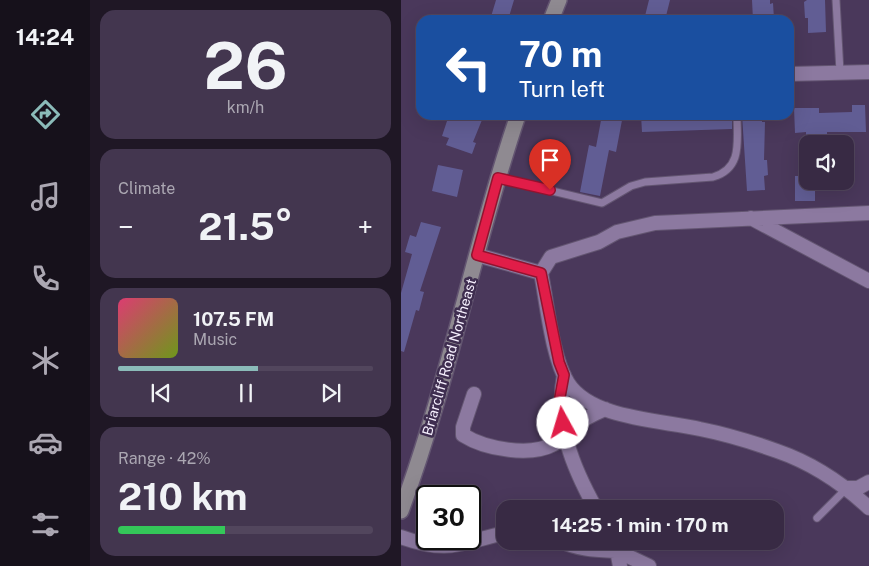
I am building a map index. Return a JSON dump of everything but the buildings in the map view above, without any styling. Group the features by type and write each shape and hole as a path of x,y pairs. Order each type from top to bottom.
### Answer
{"main road":[{"path":"553,15 559,0"},
{"name":"Briarcliff Road Northeast","path":"401,511 438,398 515,120"}],"street":[{"path":"794,74 869,72"},
{"path":"869,213 684,220 634,228 551,257 541,273 559,362 564,375 577,392 587,401 605,409 622,420 656,426 702,429 777,451 825,473 847,488 869,508"},
{"path":"854,214 869,222"},
{"path":"751,218 869,281"},
{"path":"477,255 541,273"},
{"path":"564,375 560,397 564,437 574,465 592,500"},
{"path":"474,394 463,427 463,435 472,441 499,447 537,450 552,445 580,422 605,409"},
{"path":"847,488 858,488 869,482"},
{"path":"401,538 441,548 496,535"},
{"path":"616,550 620,566"},
{"path":"622,550 649,566"}],"lane":[{"path":"836,0 840,72"},
{"path":"498,178 602,203 631,186 645,182 723,174 735,161 737,152 737,120"},
{"path":"817,518 847,488"}],"route":[{"path":"550,190 498,178 477,255 541,273 559,362 564,375 560,397 563,423"}]}
